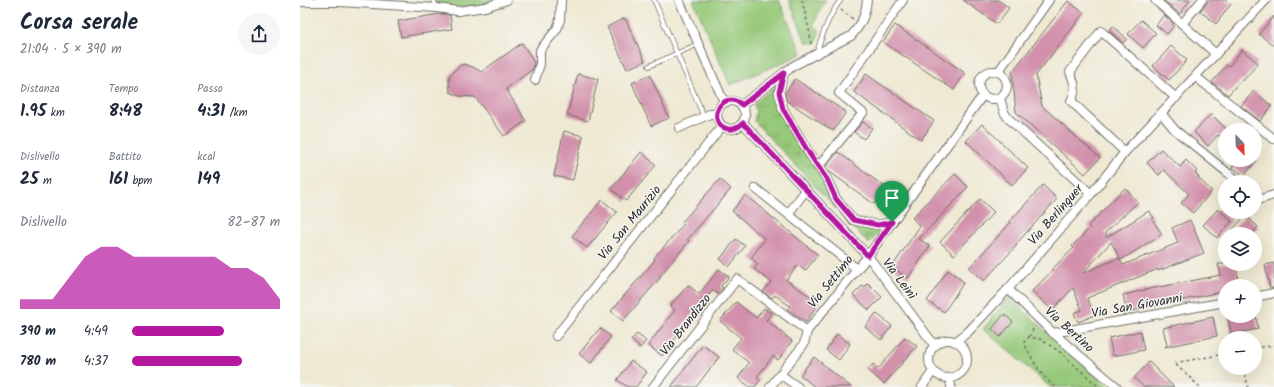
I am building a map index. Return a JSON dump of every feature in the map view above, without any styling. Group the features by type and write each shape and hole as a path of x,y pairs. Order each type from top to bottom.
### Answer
{"street":[{"path":"300,2 435,4 458,11 485,7 507,0"},
{"path":"535,80 540,64 540,50 557,29 560,20 561,0"},
{"path":"679,0 724,102"},
{"path":"742,105 793,66 851,36 865,15 866,0"},
{"path":"818,167 863,113 839,93 903,0"},
{"path":"998,72 1049,0"},
{"path":"1155,0 1216,54"},
{"path":"1182,24 1202,0"},
{"name":"Via Berlinguer","path":"968,332 1008,289 1091,194 1125,152 1266,0"},
{"path":"1125,152 1071,101 1074,94 1075,84 1070,72 1101,31 1176,98"},
{"path":"989,72 998,72 1002,74 1007,82 1006,91 1000,98 991,99 983,95 979,87 982,78 989,72"},
{"path":"784,73 779,92 783,109 828,181 836,199 854,220 878,225 892,222"},
{"path":"1196,77 1274,139"},
{"name":"Via Settimo","path":"770,387 804,344 808,331 856,269 868,256 983,95"},
{"path":"1000,98 1004,112 1008,118 1091,194"},
{"path":"734,100 742,105 746,114 745,119 736,129 726,128 719,123 717,114 720,105 724,102 734,100"},
{"path":"679,128 710,114 717,114"},
{"path":"1161,114 1175,130 1230,175"},
{"name":"Via Leinì","path":"743,123 868,256 935,346"},
{"name":"Via San Maurizio","path":"556,336 722,126"},
{"path":"755,188 856,269"},
{"path":"788,214 806,190"},
{"path":"1262,198 1274,195"},
{"name":"Via Brandizzo","path":"653,387 737,278 808,331"},
{"name":"Via Bertino","path":"1008,289 1053,333 1117,387"},
{"path":"1262,296 1274,293"},
{"name":"Via San Giovanni","path":"1053,333 1218,303"},
{"path":"955,342 968,332"},
{"path":"963,347 968,332"},
{"path":"944,341 955,342 963,347 966,352 968,358 967,364 961,374 956,377 943,378 933,371 930,356 935,346 944,341"},
{"path":"922,387 933,371"},
{"path":"781,375 798,387"},
{"path":"950,378 951,387"}],"lane":[{"path":"654,0 704,117"},
{"path":"814,55 836,7 841,0"},
{"path":"649,66 698,44"}],"path":[{"path":"802,0 814,55"},
{"path":"836,7 860,24"},
{"path":"1038,319 1029,337 1024,342 1030,356 1048,381 1055,387"},
{"path":"1029,337 1040,338 1060,352 1099,387"},
{"path":"1262,347 1274,345"},
{"path":"1200,387 1174,363 1218,355"},
{"path":"1245,375 1248,387"}],"green space":[{"path":"433,0 507,0 485,7 437,8"},
{"path":"693,0 779,0 802,54 730,85"},
{"path":"789,0 826,0 813,26 820,30 816,43 806,42"},
{"path":"775,89 775,103 853,220 883,228 869,244 754,121 756,112 754,104 770,90"},
{"path":"1009,297 1109,387 1050,387 983,329"}],"building":[{"path":"963,0 998,0 1009,8 997,24"},
{"path":"1163,0 1190,0 1180,14"},
{"path":"1209,0 1225,0 1231,4 1216,24 1200,11"},
{"path":"1068,1 1084,13 1036,75 1042,106 1100,158 1085,174 1016,112 1012,72"},
{"path":"440,14 450,15 452,29 401,37 398,21"},
{"path":"1164,15 1173,23 1172,25 1174,26 1167,34 1156,25"},
{"path":"1274,16 1274,46 1259,34"},
{"path":"625,18 645,61 627,69 607,27"},
{"path":"1141,20 1156,33 1143,48 1128,34"},
{"path":"895,25 965,73 954,90 883,42"},
{"path":"1113,26 1127,39 1123,43 1109,31"},
{"path":"522,43 534,62 533,69 506,89 526,121 504,136 475,97 459,96 450,92 450,75 459,66 464,64 481,72"},
{"path":"1171,46 1187,60 1169,80 1153,66"},
{"path":"1242,50 1258,63 1243,81 1241,80 1228,95 1212,82 1227,65 1229,66"},
{"path":"578,74 598,79 588,121 567,115"},
{"path":"866,74 934,121 921,140 854,92"},
{"path":"650,75 669,118 651,126 632,83"},
{"path":"795,79 846,112 833,131 787,101 785,93"},
{"path":"1254,91 1272,106 1260,121 1241,106"},
{"path":"1211,114 1220,123 1218,123 1218,135 1208,146 1194,132"},
{"path":"863,122 872,128 864,139 854,132"},
{"path":"982,124 1028,168 1012,185 966,141"},
{"path":"564,131 583,136 573,180 554,176"},
{"path":"1161,149 1180,167 1186,160 1197,171 1195,173 1199,177 1198,178 1212,191 1193,213 1181,203 1189,194 1164,170 1159,175 1147,163"},
{"path":"641,152 656,165 626,201 611,189"},
{"path":"838,152 886,188 874,204 825,168"},
{"path":"1232,167 1251,167 1245,175"},
{"path":"955,174 968,187 919,239 930,246 908,278 892,267 920,226 912,218"},
{"path":"720,179 731,189 687,240 689,241 659,277 660,278 623,321 611,311 684,224 682,222"},
{"path":"1043,185 1057,199 984,281 969,268"},
{"path":"1125,188 1138,202 1105,233 1107,237 1149,211 1154,218 1152,219 1162,234 1121,260 1111,242 1083,273 1119,258 1123,265 1178,243 1172,228 1190,220 1204,253 1158,271 1158,269 1087,298 1095,315 1078,322 1074,313 1082,310 1073,288 1052,310 1032,291 1074,248 1072,246 1090,228 1088,226"},
{"path":"745,195 818,255 805,271 798,265 786,280 819,302 806,322 787,309 790,306 775,295 772,298 763,292 771,282 754,269 758,264 751,258 765,239 732,211"},
{"path":"980,199 994,212 954,255 940,242"},
{"path":"602,200 617,212 587,248 572,236"},
{"path":"1218,209 1218,219 1230,219 1232,221 1227,227 1218,227 1217,238 1203,225"},
{"path":"1242,219 1250,219 1258,227 1235,227"},
{"path":"736,239 745,246 729,267 720,259"},
{"path":"1274,263 1274,288 1270,288 1265,265"},
{"path":"719,269 729,277 721,286 723,288 718,294 713,290 679,330 681,331 662,356 648,345 675,310 670,306 688,285 699,294"},
{"path":"948,270 964,282 944,312 927,301"},
{"path":"1220,271 1237,271 1238,279 1218,279 1218,292 1127,312 1123,295 1221,275"},
{"path":"868,283 882,297 869,310 853,295 862,286 864,287"},
{"path":"736,302 756,318 764,308 772,314 766,320 792,341 778,360 773,356 757,377 760,380 755,387 750,387 738,378 749,363 732,349 741,338 720,321"},
{"path":"876,313 892,326 881,340 865,327"},
{"path":"1004,314 1013,322 1000,337 992,329"},
{"path":"1213,317 1217,336 1165,347 1167,345 1163,328"},
{"path":"1229,323 1257,323 1258,329 1247,331 1230,331"},
{"path":"600,328 611,337 591,363 579,354"},
{"path":"1140,331 1144,350 1113,356 1109,338"},
{"path":"637,334 646,341 640,348 631,340"},
{"path":"837,334 850,344 839,360 826,350"},
{"path":"905,337 917,346 884,384 868,370 873,364 878,369"},
{"path":"703,345 719,357 696,387 671,387"},
{"path":"814,357 851,387 815,387 800,375"},
{"path":"631,361 647,372 636,387 628,387 617,380"},
{"path":"1149,362 1174,387 1144,387 1134,378"}],"route":[{"path":"784,73 779,92 783,109 809,153 828,181 836,199 854,220 878,225 892,222 868,256 743,123 736,129 726,128 719,123 717,114 720,105 729,100 734,100 742,105 784,73"}]}
